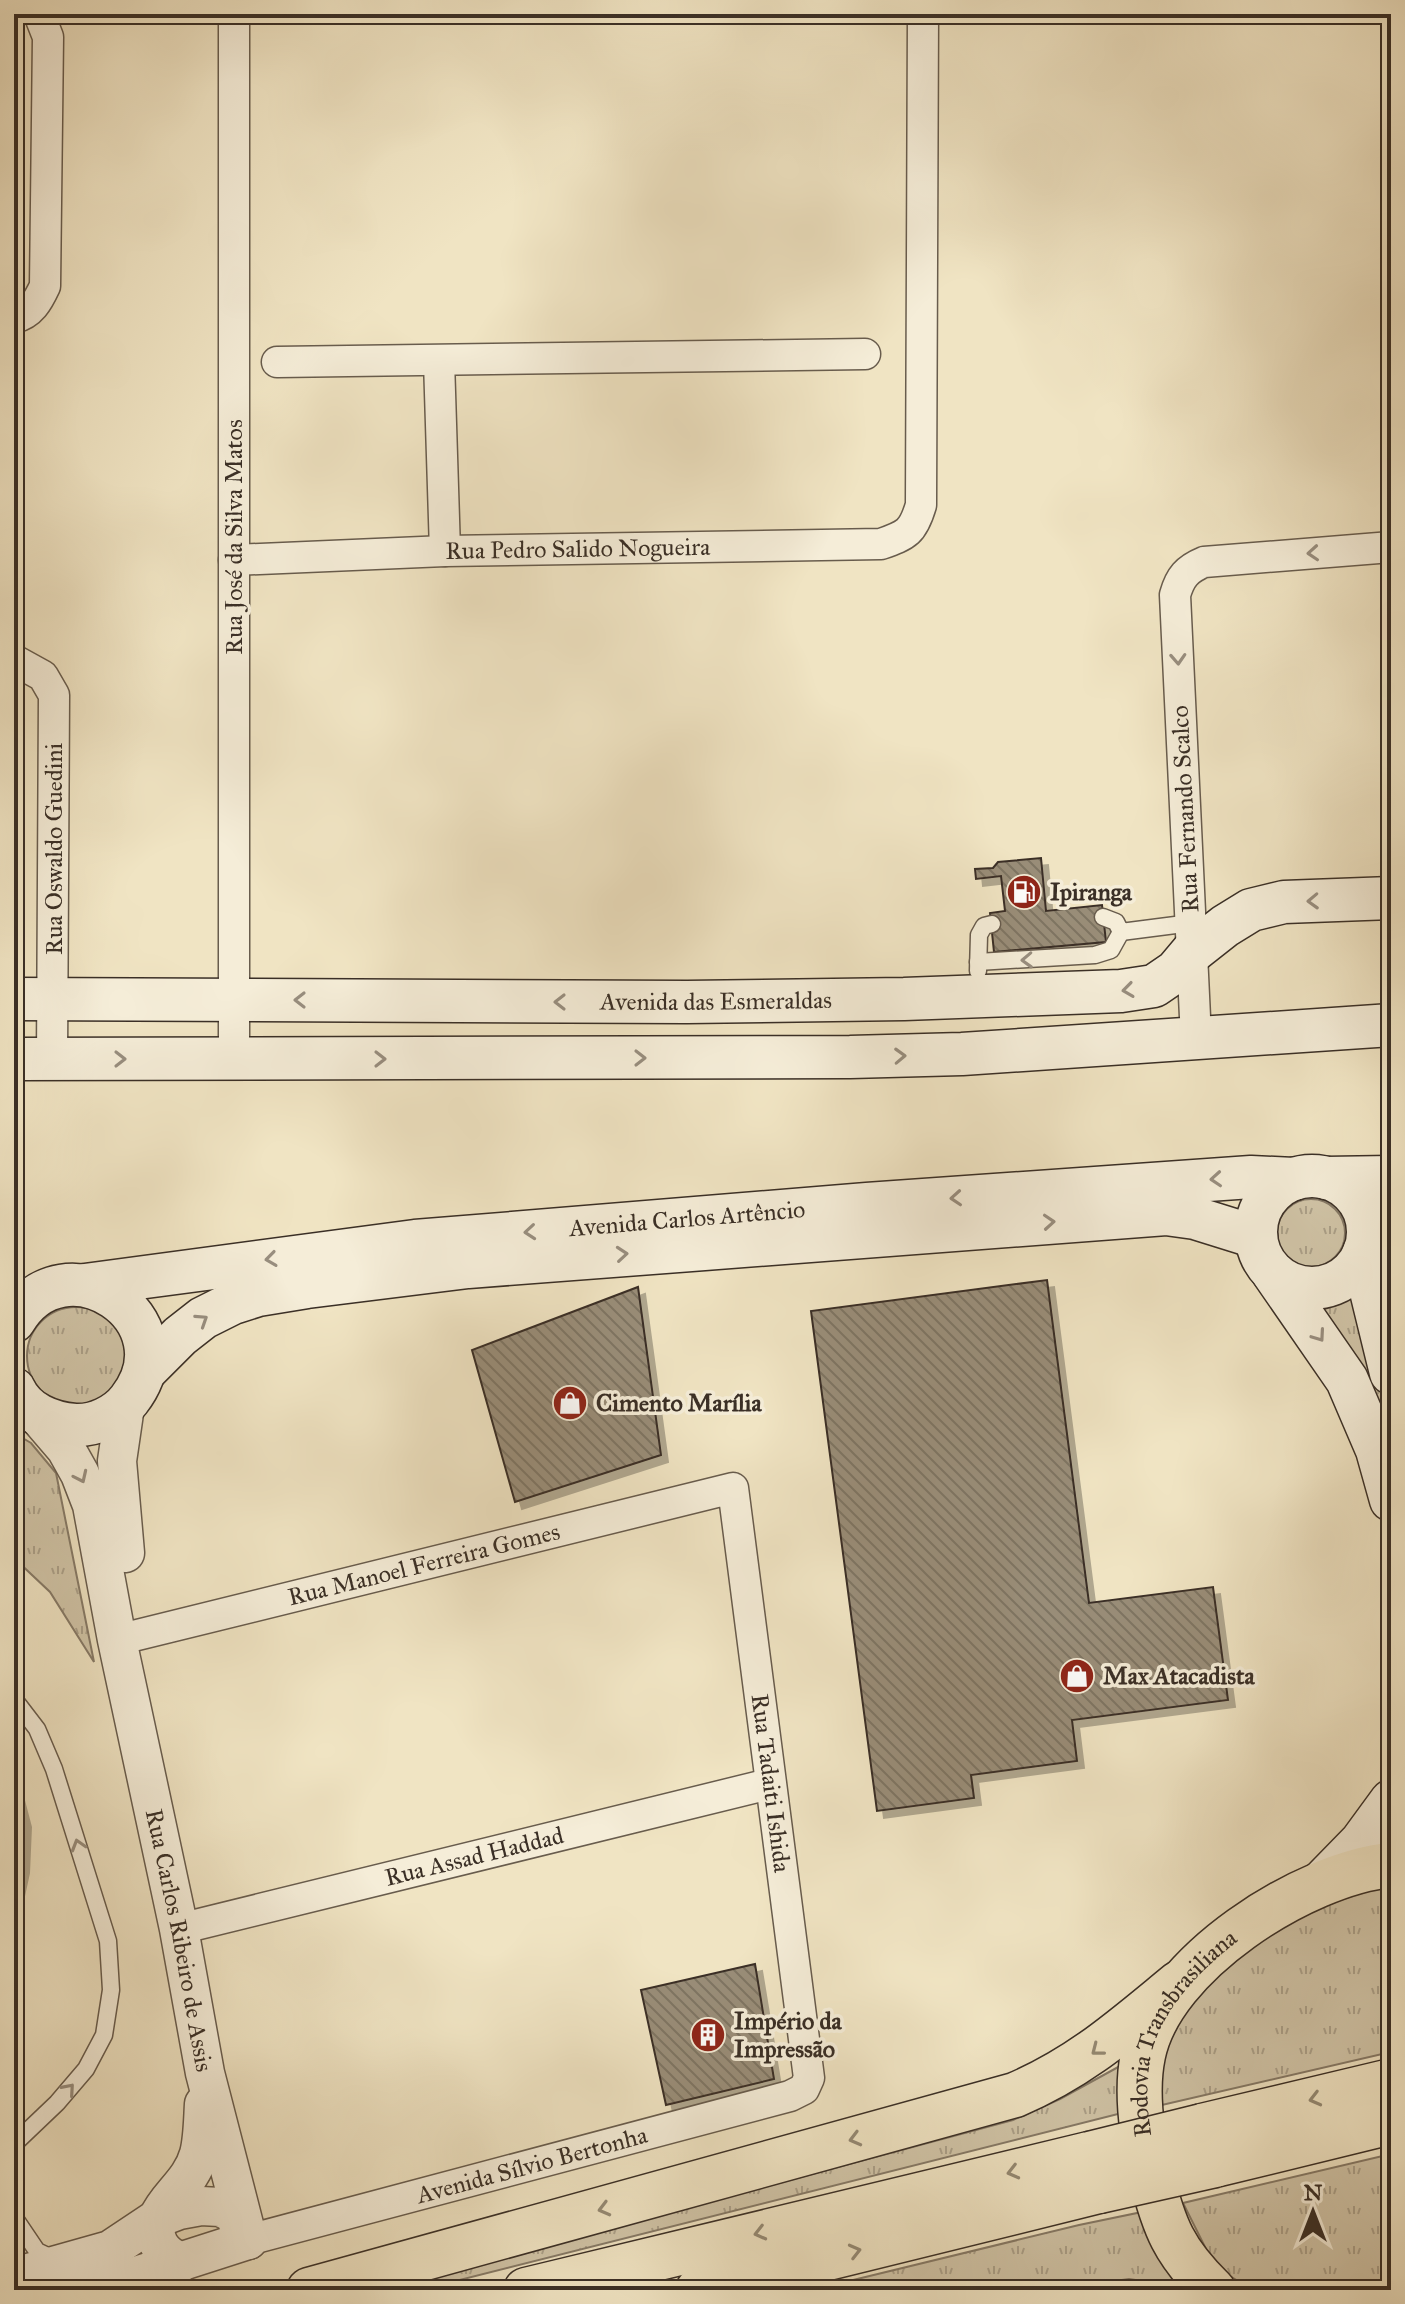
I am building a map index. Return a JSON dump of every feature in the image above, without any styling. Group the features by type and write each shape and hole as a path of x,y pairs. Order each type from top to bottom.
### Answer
{"highway":[{"name":"Rodovia Transbrasiliana","path":"1213,2290 1179,2252 1163,2221 1148,2160 1141,2118 1140,2085 1143,2053 1156,2019 1179,1983 1203,1959 1242,1929 1321,1883 1391,1865"},
{"path":"309,2290 1015,2095 1051,2080 1091,2055 1179,1983"},
{"path":"1208,2146 1391,2081"},
{"path":"526,2290 1094,2173 1208,2146 1391,2122"},
{"path":"698,2290 1094,2173"}],"main road":[{"name":"Avenida das Esmeraldas","path":"34,999 687,1002 978,979 1121,991 1154,986 1176,971 1192,938 1225,926 1251,910 1284,902 1391,898"},
{"path":"33,1059 850,1057 962,1054 1391,1025"},
{"name":"Avenida Carlos Artêncio","path":"14,1287 75,1285 431,1240 867,1204 1251,1177 1391,1177"},
{"path":"1391,1373 1370,1287 1374,1239 1357,1198 1343,1185 1310,1178 1277,1188 1257,1218 1265,1255 1347,1380 1377,1450 1391,1500"},
{"name":"Avenida Carlos Artêncio","path":"24,1405 58,1424 82,1426 105,1420 170,1346 203,1318 233,1303 258,1295 307,1287 468,1267 1166,1214 1195,1218 1265,1255"},
{"path":"1265,1255 1289,1283 1307,1288 1325,1286 1342,1279 1355,1267 1374,1239"},
{"path":"14,1321 29,1302 47,1290 75,1285 104,1290 134,1315 143,1332 146,1350 134,1389"},
{"path":"1321,1883 1361,1842 1391,1801"}],"street":[{"path":"14,318 22,316 37,303 45,286 48,37 39,14"},
{"name":"Rua José da Silva Matos","path":"234,14 234,1060"},
{"name":"Rua Pedro Salido Nogueira","path":"234,560 445,551 881,544 903,537 915,525 921,505 923,14"},
{"path":"277,362 865,354"},
{"path":"439,361 445,551"},
{"name":"Rua Fernando Scalco","path":"1196,1038 1175,595 1178,582 1189,569 1204,562 1391,547"},
{"name":"Rua Oswaldo Guedini","path":"14,660 43,676 54,695 34,999 33,1059"},
{"path":"117,1640 126,1628 131,1602 117,1461 134,1389"},
{"name":"Rua Carlos Ribeiro de Assis","path":"24,1405 66,1449 92,1505 117,1640 179,1929 205,2073 248,2240"},
{"name":"Rua Manoel Ferreira Gomes","path":"117,1640 733,1488"},
{"name":"Rua Tadaiti Ishida","path":"733,1488 809,2078"},
{"name":"Rua Assad Haddad","path":"179,1929 769,1784"},
{"path":"14,2277 110,2250 158,2218 189,2179 199,2154 205,2073"},
{"name":"Avenida Sílvio Bertonha","path":"92,2290 248,2240 790,2096 804,2089 809,2078"},
{"path":"158,2218 201,2206 220,2207 233,2213 248,2240"},
{"path":"158,2218 158,2246 166,2256 181,2262"},
{"path":"14,2263 62,2264"}],"lane":[{"path":"1103,917 1116,922 1121,932"},
{"path":"992,924 984,926 979,935 978,979 1111,950 1121,932"},
{"path":"1121,932 1192,938"},
{"path":"14,1699 37,1729 54,1769 108,1941 111,1990 104,2035 86,2069 57,2103 14,2144"},
{"path":"14,2217 37,2251 62,2264"}],"green space":[{"path":"1311,1199 1324,1201 1335,1209 1343,1220 1343,1246 1335,1257 1324,1265 1311,1267 1298,1265 1287,1257 1279,1246 1277,1233 1279,1220 1287,1209 1298,1201"},
{"path":"1356,1289 1391,1432 1311,1301 1326,1301"},
{"path":"76,1307 95,1310 111,1321 122,1337 125,1356 122,1375 111,1391 95,1402 76,1405 57,1402 41,1391 30,1375 27,1356 30,1337 41,1321 57,1310"},
{"path":"14,1433 31,1443 56,1473 94,1662 50,1592 14,1558"},
{"path":"1391,1881 1391,2052 1149,2108 1152,2072 1191,1999 1282,1922"},
{"path":"1120,2066 1122,2113 420,2290 381,2290 1013,2120 1060,2099"},
{"path":"1391,2154 1391,2290 1252,2290 1230,2276 1210,2257 1183,2203"},
{"path":"1147,2211 1189,2288 1129,2279 1049,2290 812,2290 1079,2225"}],"building":[{"name":"Ipiranga","path":"1041,858 1046,911 1102,905 1106,942 994,952 990,913 1005,911 1001,876 976,879 975,869 993,868 998,862"},
{"path":"1047,1280 1089,1603 1213,1587 1228,1700 1072,1720 1077,1761 971,1775 974,1798 877,1811 811,1311"},
{"name":"Cimento Marília","path":"638,1287 661,1455 515,1502 472,1350"},
{"path":"14,1782 24,1820 22,1866 14,1903"},
{"name":"Império da Impressão","path":"755,1964 774,2079 666,2105 641,1990"}],"place":[{"name":"Ipiranga","path":"1024,892"},
{"name":"Cimento Marília","path":"570,1403"},
{"name":"Max Atacadista","path":"1077,1676"},
{"name":"Império da Impressão","path":"708,2035"}]}
